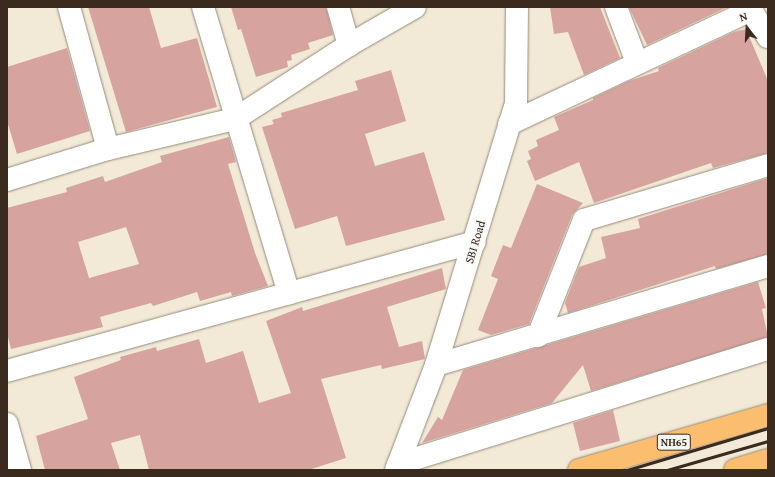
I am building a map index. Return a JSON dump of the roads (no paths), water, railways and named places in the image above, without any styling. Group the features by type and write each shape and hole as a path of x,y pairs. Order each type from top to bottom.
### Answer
{"highway":[{"name":"NH65","path":"579,470 768,415"},
{"path":"735,470 768,460"}],"street":[{"path":"69,7 108,149"},
{"path":"203,7 235,119 289,292"},
{"path":"338,7 349,45"},
{"path":"7,180 108,149 235,119 349,45 415,7"},
{"name":"SBI Road","path":"397,467 436,365 475,242 516,103 518,7"},
{"path":"616,7 637,63"},
{"path":"509,124 750,8 768,37"},
{"path":"538,336 584,220 768,165"},
{"path":"7,371 289,292 475,242"},
{"path":"436,365 538,336 768,266"},
{"path":"397,467 768,349"},
{"path":"7,424 20,470"}],"railway":[{"path":"627,470 768,428"},
{"path":"667,470 768,441"}]}
